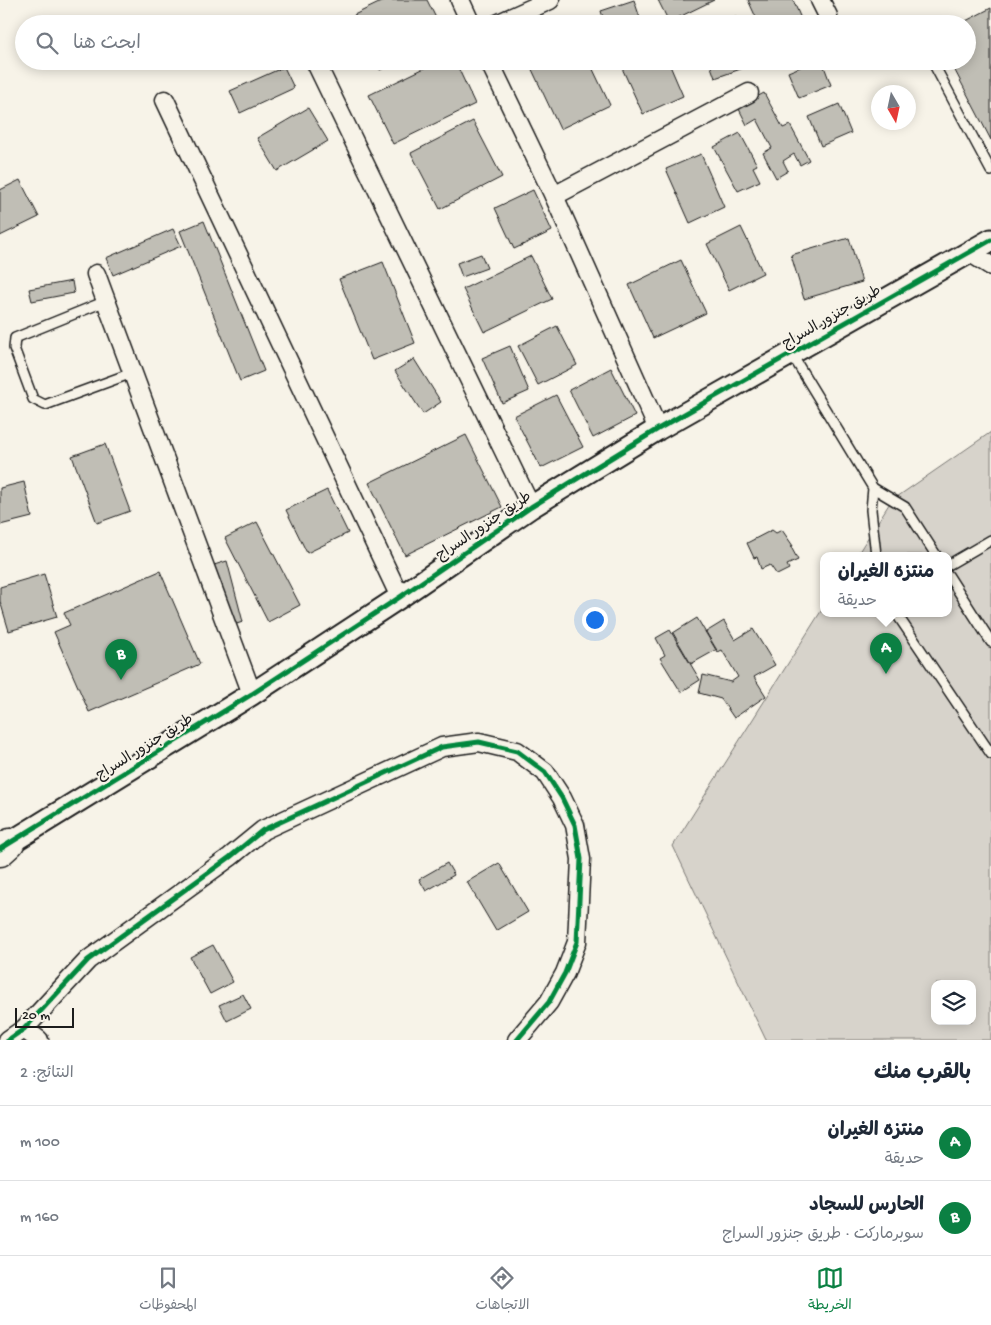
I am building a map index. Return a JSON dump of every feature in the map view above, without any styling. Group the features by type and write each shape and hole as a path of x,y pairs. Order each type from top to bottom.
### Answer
{"street":[{"path":"460,0 467,15"},
{"path":"517,15 550,0"},
{"path":"319,70 531,507"},
{"path":"493,70 554,196 658,429"},
{"path":"554,196 749,93"},
{"path":"165,100 400,597"},
{"name":"طريق جنزور السراج","path":"3,848 252,694 400,597 531,507 658,429 991,240"},
{"path":"969,252 991,266"},
{"path":"96,274 252,694"},
{"path":"8,1040 24,1029 88,960 230,857 263,830 442,747 479,742 517,751 545,772 562,798 575,825 581,859 577,942 565,973 549,1002 517,1040"},
{"path":"24,1029 39,1040"}],"lane":[{"path":"937,70 991,171"},
{"path":"106,301 15,338 14,348 33,399 44,405 132,373"},
{"path":"791,353 872,488 905,507 934,552"},
{"path":"872,488 871,510 876,552"},
{"path":"952,563 991,540"},
{"path":"952,581 991,642"},
{"path":"899,617 991,754"}],"shaded area":[{"path":"991,432 991,1040 766,1040 673,846 820,613 820,617 952,617 952,552 859,552 891,501"}],"building":[{"path":"385,0 427,0 434,15 354,15"},
{"path":"634,0 639,15 602,15 601,11"},
{"path":"658,0 714,0 683,15 666,15"},
{"path":"748,0 793,0 799,15 755,15"},
{"path":"991,8 991,140 955,70 976,70 976,16"},
{"path":"277,70 285,70 294,88 240,113 230,91"},
{"path":"420,70 459,70 475,104 393,144 369,95"},
{"path":"532,70 593,70 610,105 560,129"},
{"path":"623,70 672,70 683,96 643,114"},
{"path":"712,70 738,70 715,78"},
{"path":"793,70 825,70 831,85 799,98 788,72"},
{"path":"764,93 783,128 790,125 809,160 800,165 794,154 783,161 788,171 776,178 763,153 772,148 757,119 747,125 738,107"},
{"path":"839,104 851,133 821,146 809,117"},
{"path":"308,108 328,141 277,171 257,138"},
{"path":"473,121 502,177 440,209 411,153"},
{"path":"740,133 757,165 753,167 760,181 738,191 714,147"},
{"path":"701,154 724,207 690,223 666,169"},
{"path":"20,180 39,217 0,236 0,190"},
{"path":"533,190 552,231 514,249 495,208"},
{"path":"204,221 264,371 240,381 180,231"},
{"path":"741,227 763,273 729,290 707,244"},
{"path":"173,229 181,246 113,275 106,258"},
{"path":"849,238 862,282 804,299 791,255"},
{"path":"481,254 487,268 462,277 457,263"},
{"path":"531,256 552,299 484,332 463,289"},
{"path":"681,260 706,313 653,338 629,285"},
{"path":"383,262 415,343 372,360 339,279"},
{"path":"72,281 74,293 32,301 29,289"},
{"path":"557,326 577,365 538,385 518,346"},
{"path":"510,346 529,391 502,403 482,358"},
{"path":"414,359 441,402 423,414 395,371"},
{"path":"611,368 635,416 593,438 569,390"},
{"path":"556,395 583,447 541,468 514,416"},
{"path":"466,435 502,507 405,555 369,483"},
{"path":"105,444 130,511 97,523 72,456"},
{"path":"24,482 32,517 0,525 0,488"},
{"path":"327,490 348,533 307,553 286,510"},
{"path":"257,522 300,605 268,622 225,538"},
{"path":"772,530 776,533 782,530 793,546 791,547 798,560 787,565 789,569 777,575 770,565 761,569 757,557 754,558 747,543"},
{"path":"227,561 243,622 230,626 214,565"},
{"path":"160,571 200,664 89,712 54,632 70,625 64,613"},
{"path":"44,574 57,617 9,631 0,601 0,587"},
{"path":"697,618 716,650 691,664 673,633"},
{"path":"724,621 735,640 753,629 775,665 754,677 766,696 734,718 721,699 699,693 703,675 731,682 738,677 722,650 718,652 706,632"},
{"path":"670,630 700,680 681,692 660,658 665,655 656,638"},
{"path":"447,863 454,875 426,891 419,879"},
{"path":"499,863 528,912 496,931 467,882"},
{"path":"213,945 233,982 210,994 190,957"},
{"path":"243,994 251,1009 227,1021 219,1005"}],"cycle path":[{"path":"0,849 252,694 400,597 531,507 658,429 991,240"},
{"path":"8,1040 24,1029 88,960 230,857 263,830 442,747 479,742 517,751 545,772 562,798 575,825 581,859 577,942 565,973 549,1002 517,1040"}],"place":[{"name":"منتزه الغيران","path":"886,674"},
{"name":"الحارس للسجاد","path":"121,680"}]}
